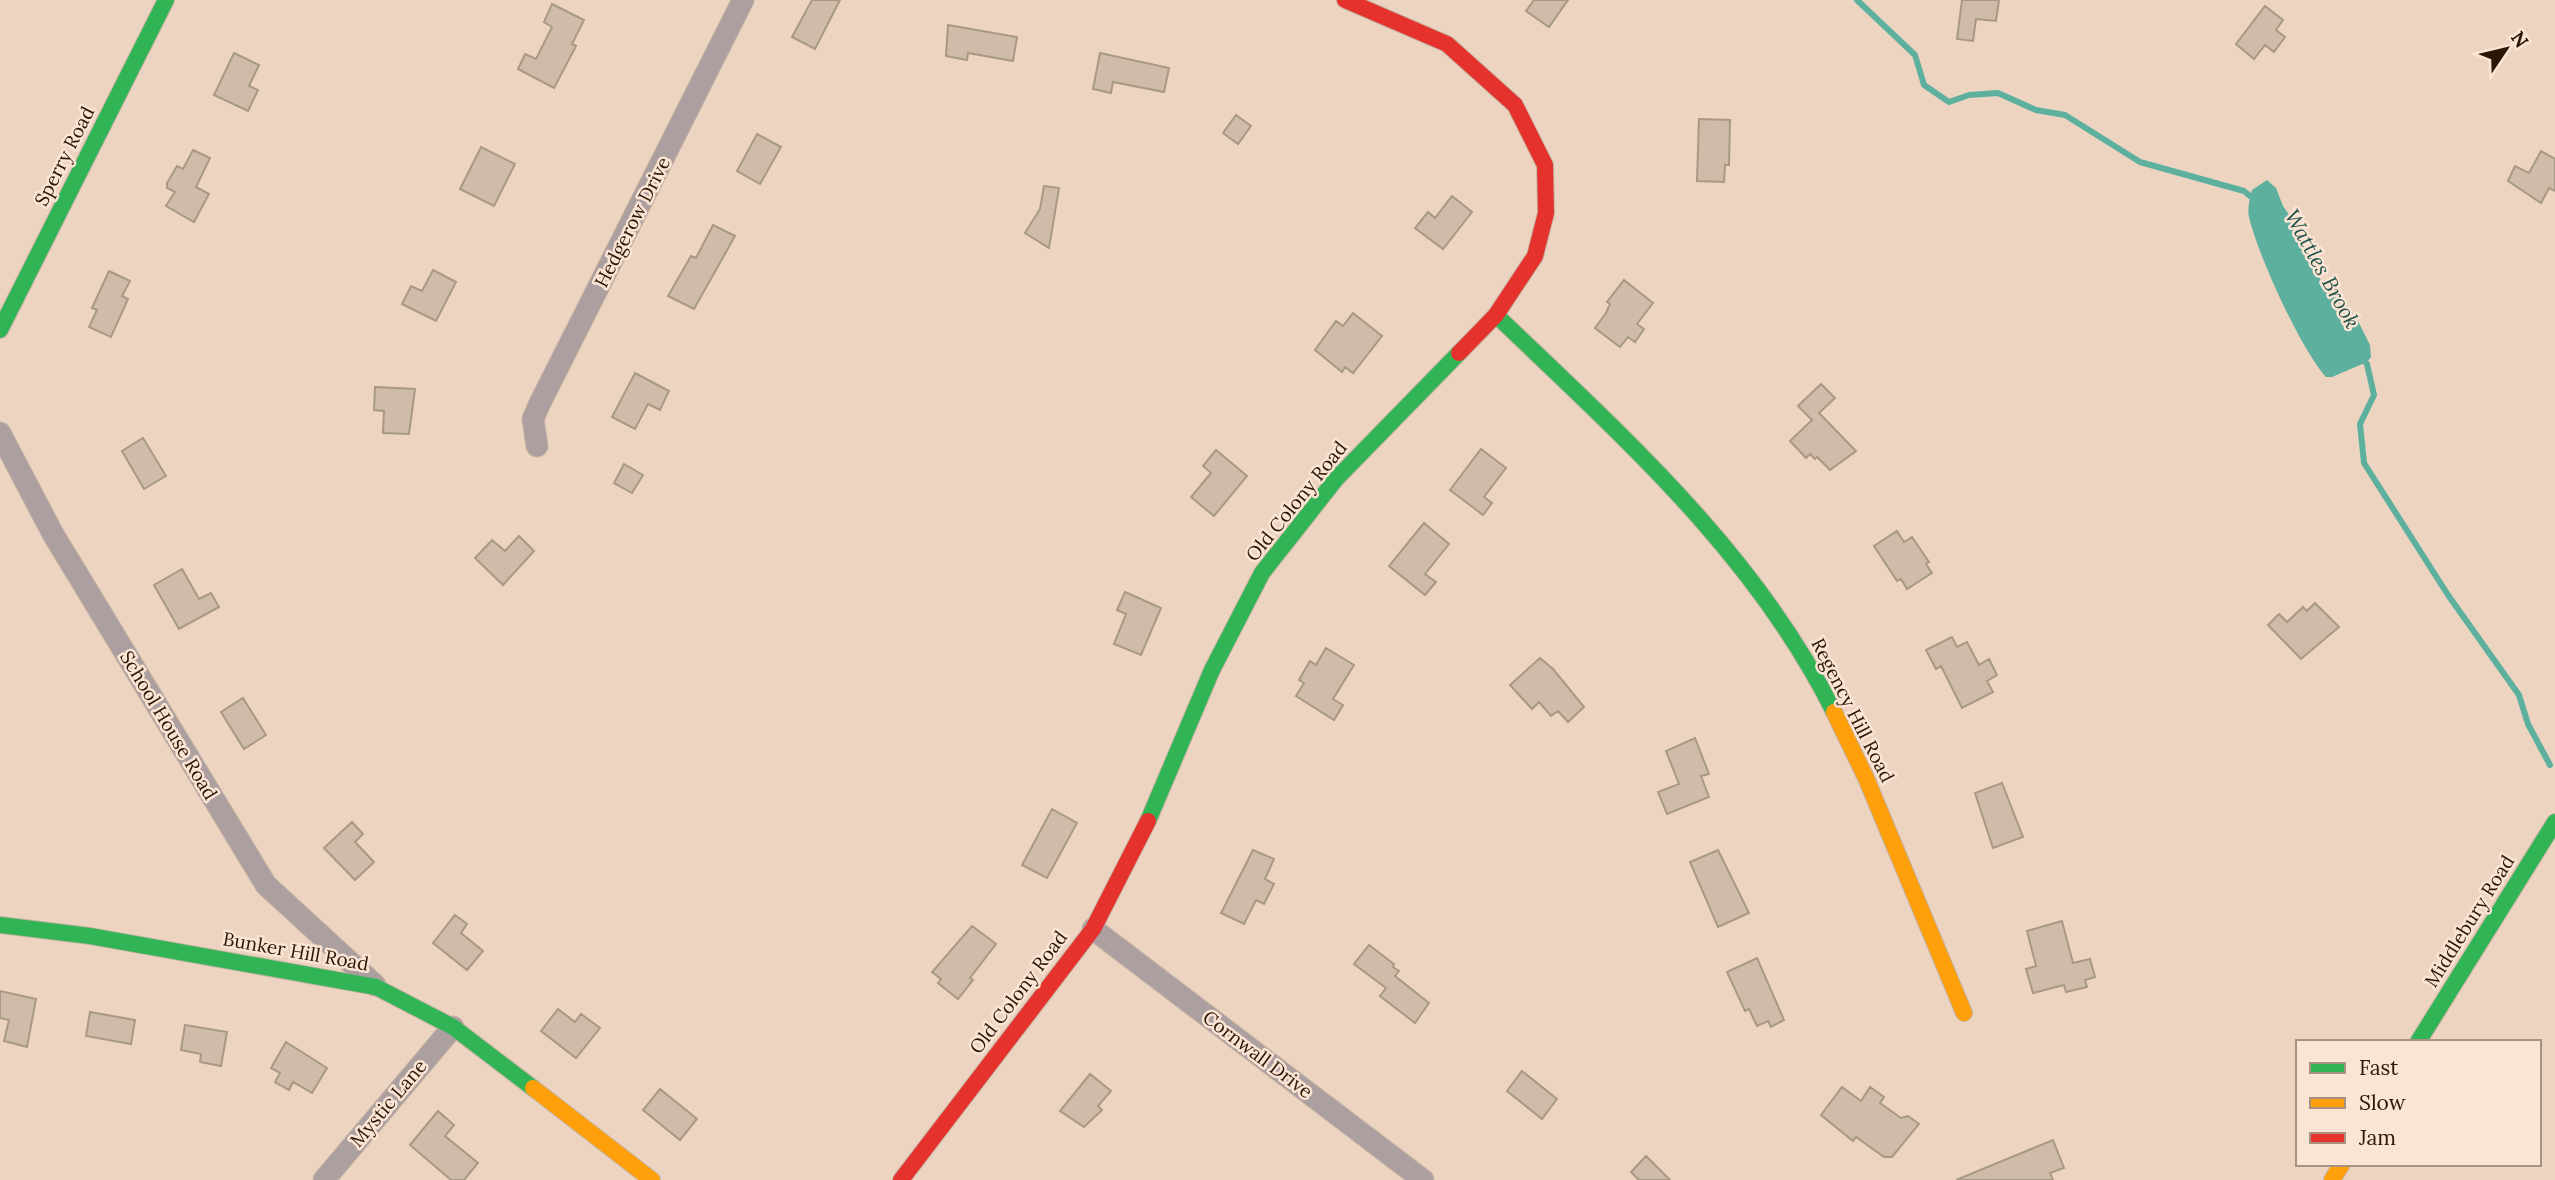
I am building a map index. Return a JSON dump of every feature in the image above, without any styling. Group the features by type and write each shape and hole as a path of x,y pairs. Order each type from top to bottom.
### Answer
{"street":[{"name":"Sperry Road","path":"0,330 166,0"},
{"name":"Hedgerow Drive","path":"537,446 533,419 539,405 743,0"},
{"name":"Old Colony Road","path":"901,1180 1093,929 1142,835 1212,670 1262,573 1336,479 1496,315 1535,256 1546,213 1545,165 1515,105 1447,44 1345,0"},
{"name":"Regency Hill Road","path":"1496,315 1664,476 1753,580 1809,662 1866,778 1964,1013"},
{"name":"School House Road","path":"0,433 53,534 266,885 376,987"},
{"name":"Middlebury Road","path":"2419,1040 2555,822"},
{"name":"Bunker Hill Road","path":"0,925 90,936 376,987 453,1027 652,1180"},
{"name":"Cornwall Drive","path":"1093,929 1423,1180"},
{"name":"Mystic Lane","path":"324,1180 453,1027"}],"water":[{"path":"2267,180 2276,188 2283,206 2298,227 2322,283 2347,305 2358,321 2370,345 2371,357 2367,362 2326,377 2304,345 2270,277 2249,217 2252,190"}],"building":[{"path":"812,0 840,0 815,49 792,37"},
{"path":"1534,0 1568,0 1549,27 1526,11"},
{"path":"1962,0 1999,0 1996,21 1976,19 1973,41 1957,39"},
{"path":"552,4 584,20 572,44 576,46 554,88 518,69 525,54 536,59 552,27 544,22"},
{"path":"2265,6 2283,20 2276,30 2285,37 2274,52 2265,45 2254,59 2236,44"},
{"path":"948,25 1017,37 1013,61 968,53 967,60 946,56"},
{"path":"234,53 259,65 249,86 258,90 248,111 214,95"},
{"path":"1100,53 1169,68 1164,92 1113,82 1111,93 1093,89"},
{"path":"1236,115 1251,126 1238,144 1223,133"},
{"path":"1699,119 1730,120 1729,165 1725,165 1724,182 1697,181"},
{"path":"757,134 781,147 760,184 737,171"},
{"path":"481,147 515,164 494,206 460,189"},
{"path":"193,150 210,158 196,187 209,194 194,222 166,206 175,192 167,188 167,183 177,166 183,169"},
{"path":"2541,151 2555,159 2555,191 2549,188 2541,203 2508,181 2515,166 2529,173"},
{"path":"1044,186 1059,188 1049,248 1025,233 1040,209"},
{"path":"1452,196 1472,212 1443,249 1415,228 1428,212 1435,218"},
{"path":"713,225 735,236 694,309 668,296 691,256 696,258"},
{"path":"433,270 456,282 436,321 402,304 411,286 422,291"},
{"path":"109,271 130,281 122,296 128,299 111,337 89,327 97,310 92,308"},
{"path":"1624,280 1653,303 1637,324 1644,329 1635,342 1628,337 1620,347 1595,328 1606,313 1610,304 1607,302"},
{"path":"1353,313 1382,336 1353,373 1345,367 1342,372 1315,350 1336,321 1343,326"},
{"path":"635,373 669,391 660,410 648,404 635,429 612,417"},
{"path":"1821,384 1835,398 1819,413 1856,451 1830,470 1817,457 1815,459 1810,454 1806,458 1790,441 1812,420 1798,406"},
{"path":"375,387 415,389 409,434 383,433 384,411 374,410"},
{"path":"143,438 166,476 144,489 122,451"},
{"path":"1481,449 1506,468 1484,497 1492,503 1483,515 1450,490"},
{"path":"1216,450 1247,476 1214,516 1191,497 1211,473 1203,466"},
{"path":"624,464 643,475 632,493 614,483"},
{"path":"1424,523 1449,544 1425,574 1436,582 1425,595 1389,566"},
{"path":"1897,531 1904,542 1912,537 1929,562 1926,564 1932,573 1907,589 1901,579 1897,581 1874,546"},
{"path":"519,536 534,551 503,585 475,558 492,540 505,551"},
{"path":"182,569 199,599 211,593 219,607 179,629 154,585"},
{"path":"1125,592 1161,608 1141,655 1114,644 1126,614 1117,610"},
{"path":"2315,603 2339,627 2301,659 2268,625 2279,614 2287,622 2303,607 2307,611"},
{"path":"1952,637 1957,647 1967,642 1979,665 1989,659 1997,675 1987,681 1993,692 1962,708 1941,666 1936,669 1926,650"},
{"path":"1326,648 1354,665 1333,699 1343,705 1334,720 1296,696 1304,683 1299,680 1310,661 1316,665"},
{"path":"1540,658 1553,669 1584,707 1568,722 1558,711 1551,716 1539,702 1532,709 1510,685"},
{"path":"243,698 266,735 244,749 221,712"},
{"path":"1695,738 1709,774 1701,776 1709,797 1667,814 1658,792 1679,784 1666,751"},
{"path":"2002,783 2023,837 1993,848 1975,793"},
{"path":"1052,809 1077,823 1047,878 1022,865"},
{"path":"352,822 363,834 355,842 374,862 355,880 324,848"},
{"path":"1253,850 1274,859 1265,879 1274,884 1264,904 1256,900 1244,924 1221,913"},
{"path":"1718,850 1749,913 1718,927 1690,862"},
{"path":"455,915 467,924 461,933 483,951 467,970 433,943"},
{"path":"2062,921 2073,963 2090,959 2095,977 2085,980 2087,987 2066,992 2064,985 2033,993 2026,969 2036,966 2027,931"},
{"path":"972,926 996,944 958,999 938,983 941,979 932,972"},
{"path":"1369,945 1394,964 1393,967 1399,971 1395,976 1429,1003 1415,1023 1380,996 1386,988 1354,964"},
{"path":"1757,958 1784,1020 1771,1027 1768,1021 1757,1026 1749,1009 1745,1011 1727,972"},
{"path":"0,991 36,999 27,1047 4,1041 9,1020 0,1018"},
{"path":"558,1009 575,1022 581,1014 600,1028 576,1058 541,1031"},
{"path":"90,1012 135,1020 131,1044 86,1036"},
{"path":"185,1025 227,1032 221,1066 200,1062 201,1054 181,1050"},
{"path":"286,1042 327,1068 312,1093 293,1082 289,1090 275,1082 280,1073 271,1068"},
{"path":"1522,1071 1557,1099 1542,1119 1507,1091"},
{"path":"1090,1074 1111,1091 1098,1106 1102,1110 1084,1127 1060,1111"},
{"path":"1842,1087 1861,1101 1870,1087 1884,1097 1880,1103 1901,1118 1908,1116 1919,1124 1892,1157 1884,1157 1856,1137 1853,1141 1821,1115"},
{"path":"660,1089 697,1119 680,1140 643,1110"},
{"path":"438,1111 454,1125 445,1136 478,1163 464,1180 451,1180 410,1145"},
{"path":"2053,1140 2064,1168 2050,1173 2053,1180 1956,1180"},
{"path":"1646,1156 1670,1180 1639,1180 1631,1172"}],"waterway":[{"name":"Wattles Brook","path":"1857,0 1915,55 1924,85 1949,102 1969,95 1998,93 2036,110 2065,115 2140,162 2244,191 2255,200"},
{"name":"Wattles Brook","path":"2360,356 2367,364 2374,395 2360,424 2364,463 2448,595 2519,695 2528,724 2550,765"}],"traffic: fast":[{"path":"0,330 166,0"},
{"path":"1496,315 1637,452 1726,548 1766,600 1802,654 1834,712"},
{"path":"1148,821 1212,670 1262,573 1336,479 1459,353"},
{"path":"2419,1040 2555,822"},
{"path":"0,925 90,936 376,987 453,1027 533,1088"}],"traffic: slow":[{"path":"1834,712 1866,778 1964,1013"},
{"path":"533,1088 652,1180"},
{"path":"2332,1180 2341,1166"}],"traffic: jam":[{"path":"1345,0 1447,44 1515,105 1545,165 1546,213 1535,256 1496,315 1459,353"},
{"path":"901,1180 1093,929 1148,821"}]}
